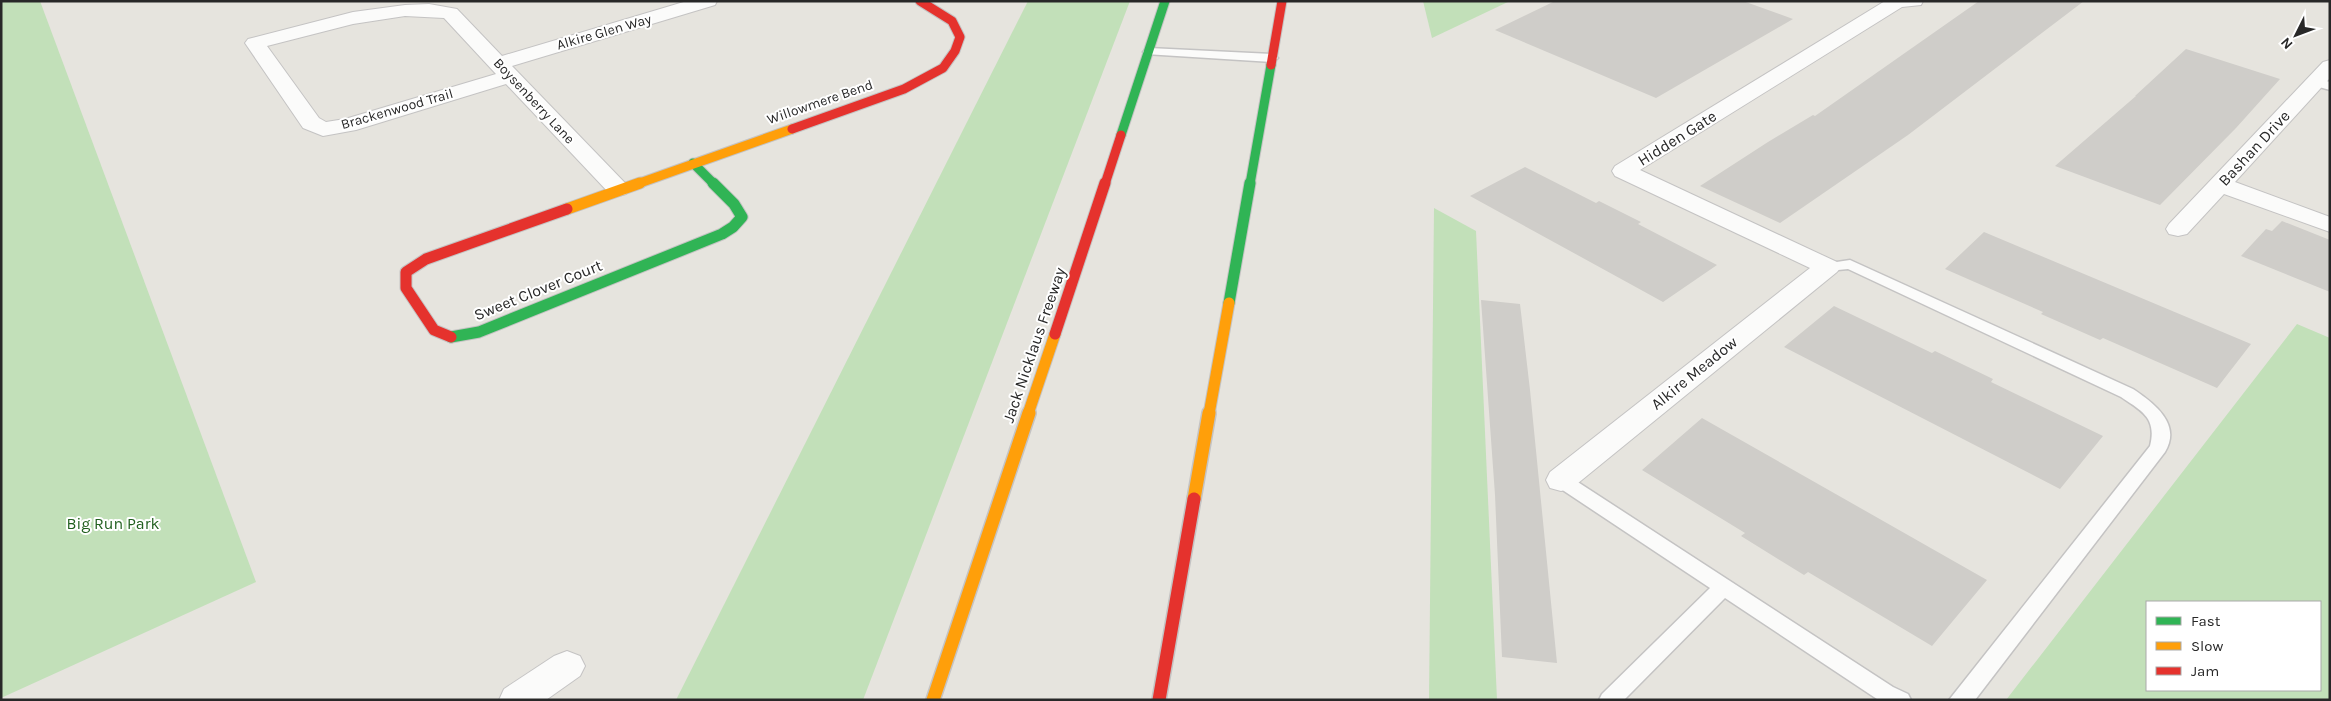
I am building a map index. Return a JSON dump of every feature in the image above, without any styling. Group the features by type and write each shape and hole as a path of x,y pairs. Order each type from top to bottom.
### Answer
{"main road":[{"name":"Willowmere Bend","path":"618,189 904,89 943,68 955,51 960,37 952,21 920,1"},
{"name":"Jack Nicklaus Freeway","path":"932,700 1166,1"},
{"path":"1159,700 1282,1"},
{"name":"Sweet Clover Court","path":"618,189 426,259 406,272 406,288 434,330 452,337 479,332 722,234 733,227 742,217 734,204 693,163"}],"street":[{"name":"Alkire Glen Way","path":"504,70 708,1"},
{"name":"Hidden Gate","path":"1828,267 1623,171 1898,1 1914,1"},
{"name":"Brackenwood Trail","path":"450,13 436,8 376,11 255,43 311,123 323,129 348,126 504,70"},
{"name":"Boysenberry Lane","path":"450,13 618,189"},
{"name":"Bashan Drive","path":"2178,228 2325,78"},
{"path":"2220,184 2330,225"},
{"name":"Alkire Meadow","path":"1561,480 1828,267"},
{"path":"517,700 567,666"}],"lane":[{"path":"1149,52 1272,58"},
{"path":"1828,267 1850,264 2127,393 2148,407 2160,422 2163,434 2159,448 2037,606 1965,697 1960,700"},
{"path":"1561,480 1885,693 1900,700"},
{"path":"1610,700 1724,587"}],"green space":[{"name":"Big Run Park","path":"1,1 40,1 256,582 1,698"},
{"path":"1028,1 1130,1 863,700 676,700"},
{"path":"1423,1 1510,1 1432,38"},
{"path":"1434,208 1476,231 1497,700 1429,700"},
{"path":"2297,324 2330,338 2330,700 2006,700"}],"building":[{"path":"1555,1 1743,1 1793,19 1656,98 1495,30"},
{"path":"1979,1 2084,1 1908,135 1780,223 1700,186 1768,142 1813,115 1815,116"},
{"path":"2186,49 2280,79 2236,128 2160,205 2055,166 2136,96"},
{"path":"1525,167 1596,203 1599,201 1641,222 1638,224 1717,265 1663,302 1470,196"},
{"path":"2282,221 2330,240 2330,292 2241,256 2266,229 2272,231"},
{"path":"1984,232 2251,344 2217,388 2103,338 2100,340 2041,314 2043,312 1945,269"},
{"path":"1481,300 1520,304 1557,663 1502,657 1495,495"},
{"path":"1834,306 1932,353 1935,351 1993,379 1991,382 2103,436 2060,489 1784,347"},
{"path":"1702,418 1987,580 1932,646 1808,572 1804,575 1741,536 1745,533 1642,470"}],"traffic: fast":[{"path":"1121,135 1165,1"},
{"path":"1229,303 1271,65"},
{"path":"451,337 479,332 722,234 733,227 742,217 734,204 693,163"}],"traffic: slow":[{"path":"567,209 792,129"},
{"path":"1194,499 1229,303"},
{"path":"933,700 1055,334"}],"traffic: jam":[{"path":"792,129 904,89 943,68 955,51 960,37 952,21 920,1"},
{"path":"1271,65 1282,1"},
{"path":"1055,334 1121,135"},
{"path":"451,337 434,330 406,288 406,272 426,259 567,209"},
{"path":"1159,700 1194,499"}]}
